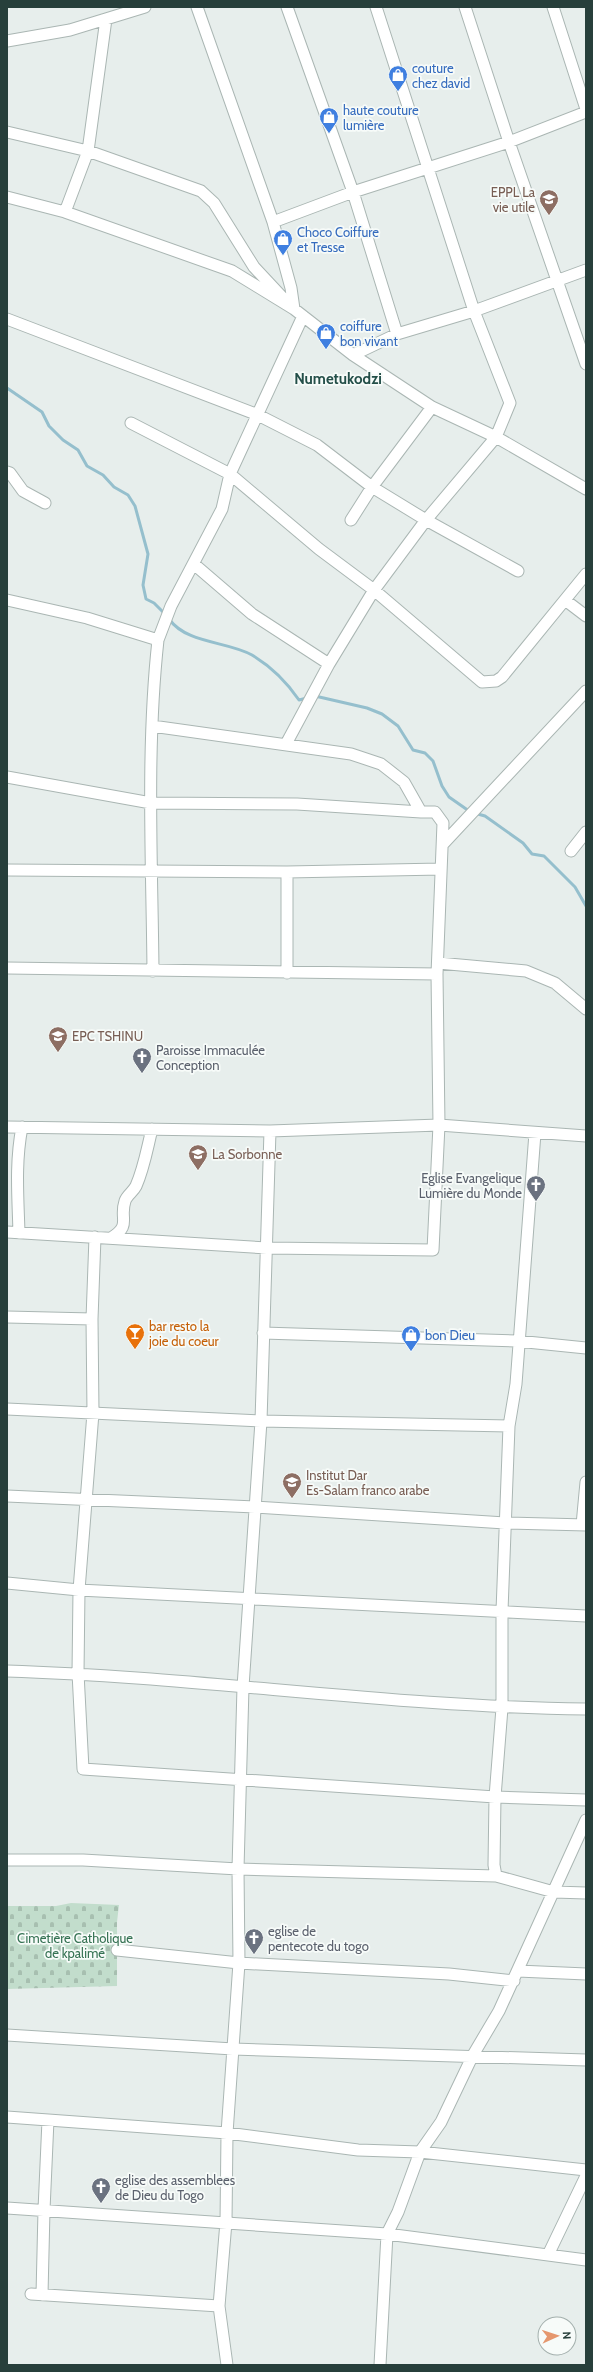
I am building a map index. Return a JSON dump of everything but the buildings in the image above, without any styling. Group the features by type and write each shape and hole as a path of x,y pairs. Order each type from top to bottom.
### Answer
{"street":[{"path":"7,41 70,30 145,7"},
{"path":"152,971 152,726 153,684 158,640 172,606 195,565 222,510 230,474 258,415 298,313 273,222 197,7"},
{"path":"287,7 353,192 397,334"},
{"path":"286,744 329,664 374,590 426,520 496,437 510,403 474,311 376,7"},
{"path":"465,7 509,142 586,364"},
{"path":"273,222 353,192 428,170 509,142 586,110 553,7"},
{"path":"65,212 88,151 106,20"},
{"path":"7,132 88,151 201,191 214,203 254,267 298,313"},
{"path":"7,197 65,212 232,271 298,313 353,355 432,407 496,437 586,488"},
{"path":"353,355 397,334 474,311 586,270"},
{"path":"7,319 258,415 317,445 372,487 426,520 518,571"},
{"path":"350,520 372,487 432,407"},
{"path":"131,423 230,474 319,550 374,590 482,682 490,682 502,677 586,574"},
{"path":"7,472 10,473 23,491 45,503"},
{"path":"195,565 252,614 329,664"},
{"path":"7,600 87,618 158,640"},
{"path":"565,600 586,616"},
{"path":"443,844 586,691"},
{"path":"152,726 351,754 381,764 404,782 421,812"},
{"path":"7,777 151,803 297,804 435,812 444,823 437,974 438,1125 433,1250 267,1248 7,1232"},
{"path":"571,851 586,832"},
{"path":"7,870 288,872 441,869"},
{"path":"287,973 288,872"},
{"path":"438,963 526,971 554,983 586,1009"},
{"path":"7,968 437,974"},
{"path":"7,1127 270,1131 438,1125 586,1136"},
{"path":"19,1233 16,1190 18,1152 22,1127"},
{"path":"110,1238 121,1231 124,1226 126,1199 135,1189 142,1172 152,1130"},
{"path":"227,2365 219,2306 226,2222 227,2133 239,1963 238,1869 243,1687 261,1421 270,1131"},
{"path":"496,1876 494,1864 495,1797 502,1708 502,1611 509,1426 516,1384 517,1341 535,1133"},
{"path":"95,1237 92,1319 93,1413 79,1590 78,1673 83,1769 495,1797 586,1800"},
{"path":"7,1317 92,1319"},
{"path":"263,1333 517,1341 586,1348"},
{"path":"7,1409 261,1421 509,1426"},
{"path":"7,1496 255,1507 505,1523 584,1525 586,1482"},
{"path":"7,1583 79,1590 586,1616"},
{"path":"7,1670 78,1673 502,1708 586,1709"},
{"path":"380,2365 387,2234 398,2212 420,2152 441,2122 473,2056 516,1976 586,1820"},
{"path":"7,1860 83,1860 238,1869 496,1876 554,1892 586,1893"},
{"path":"117,1950 239,1963 449,1974 516,1976 586,1974"},
{"path":"7,2035 233,2049 586,2060"},
{"path":"7,2117 227,2133 358,2150 420,2152 586,2170"},
{"path":"48,2120 44,2210 37,2294 219,2306"},
{"path":"548,2255 586,2176"},
{"path":"7,2208 387,2234 586,2260"}],"green space":[{"name":"Cimetière Catholique de kpalimé","path":"71,1903 119,1905 117,1922 117,1986 7,1989 7,1906 56,1906"}],"waterway":[{"path":"7,388 42,412 49,426 63,440 78,450 87,466 103,475 114,487 128,495 135,506 148,554 143,585 146,599 154,603 165,614"},
{"path":"169,619 177,627 197,638 242,650 252,655 266,664 278,675 299,700 307,698"},
{"path":"315,696 367,708 382,714 398,726 413,750 425,753 433,761 442,786 449,797 469,811"},
{"path":"474,813 485,816 523,843 532,854 544,856 575,887 586,906"}],"place":[{"name":"couture chez david","path":"398,92"},
{"name":"haute couture lumière","path":"329,134"},
{"name":"EPPL La vie utile","path":"549,216"},
{"name":"Choco Coiffure et Tresse","path":"283,256"},
{"name":"coiffure bon vivant","path":"326,350"},
{"name":"EPC TSHINU","path":"58,1053"},
{"name":"Paroisse Immaculée Conception","path":"142,1074"},
{"name":"La Sorbonne","path":"198,1171"},
{"name":"Eglise Evangelique Lumière du Monde","path":"536,1202"},
{"name":"bar resto la joie du coeur","path":"135,1350"},
{"name":"bon Dieu","path":"411,1352"},
{"name":"Institut Dar Es-Salam franco arabe","path":"292,1499"},
{"name":"eglise de pentecote du togo","path":"254,1955"},
{"name":"eglise des assemblees de Dieu du Togo","path":"101,2204"}],"district":[{"name":"Numetukodzi","path":"338,379"}]}
